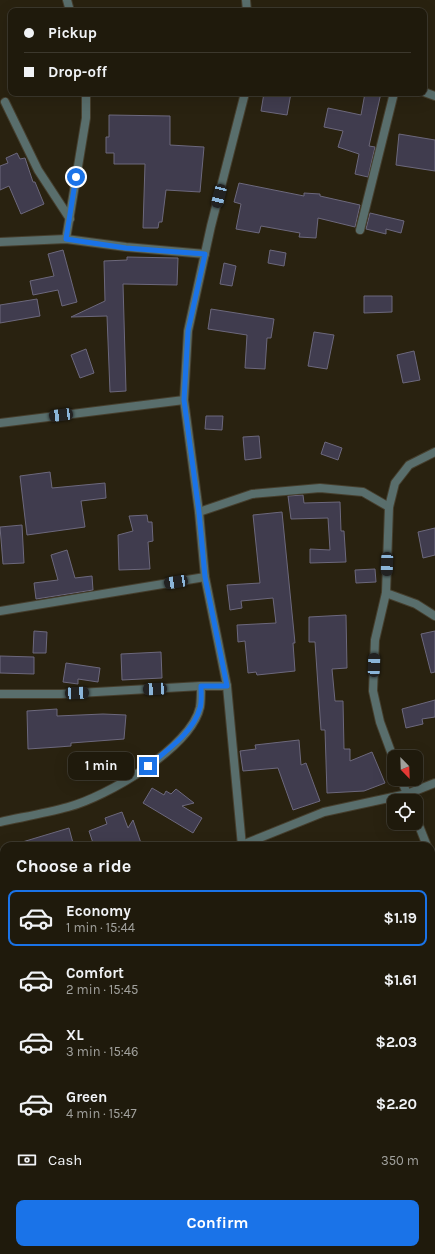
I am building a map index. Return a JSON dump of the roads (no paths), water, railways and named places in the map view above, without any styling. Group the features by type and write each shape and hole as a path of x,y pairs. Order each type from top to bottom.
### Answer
{"street":[{"path":"66,239 86,118 86,96"},
{"path":"242,842 227,686 205,577 199,512 184,400 188,331 205,254 244,96"},
{"path":"360,230 393,96"},
{"path":"5,102 38,170 70,219"},
{"path":"0,242 66,239 126,248 205,254"},
{"path":"0,423 184,400"},
{"path":"390,750 380,722 373,691 375,640 386,593 389,507 395,484 409,465 435,452"},
{"path":"199,512 252,494 320,488 363,492 389,507"},
{"path":"0,611 205,577"},
{"path":"386,593 416,604 435,616"},
{"path":"0,694 62,694 201,686 227,686"},
{"path":"0,822 69,807 112,790 148,766 176,743 191,726 200,708 201,686"},
{"path":"415,794 435,783"},
{"path":"249,842 324,812 387,802"},
{"path":"421,830 425,842"}]}
